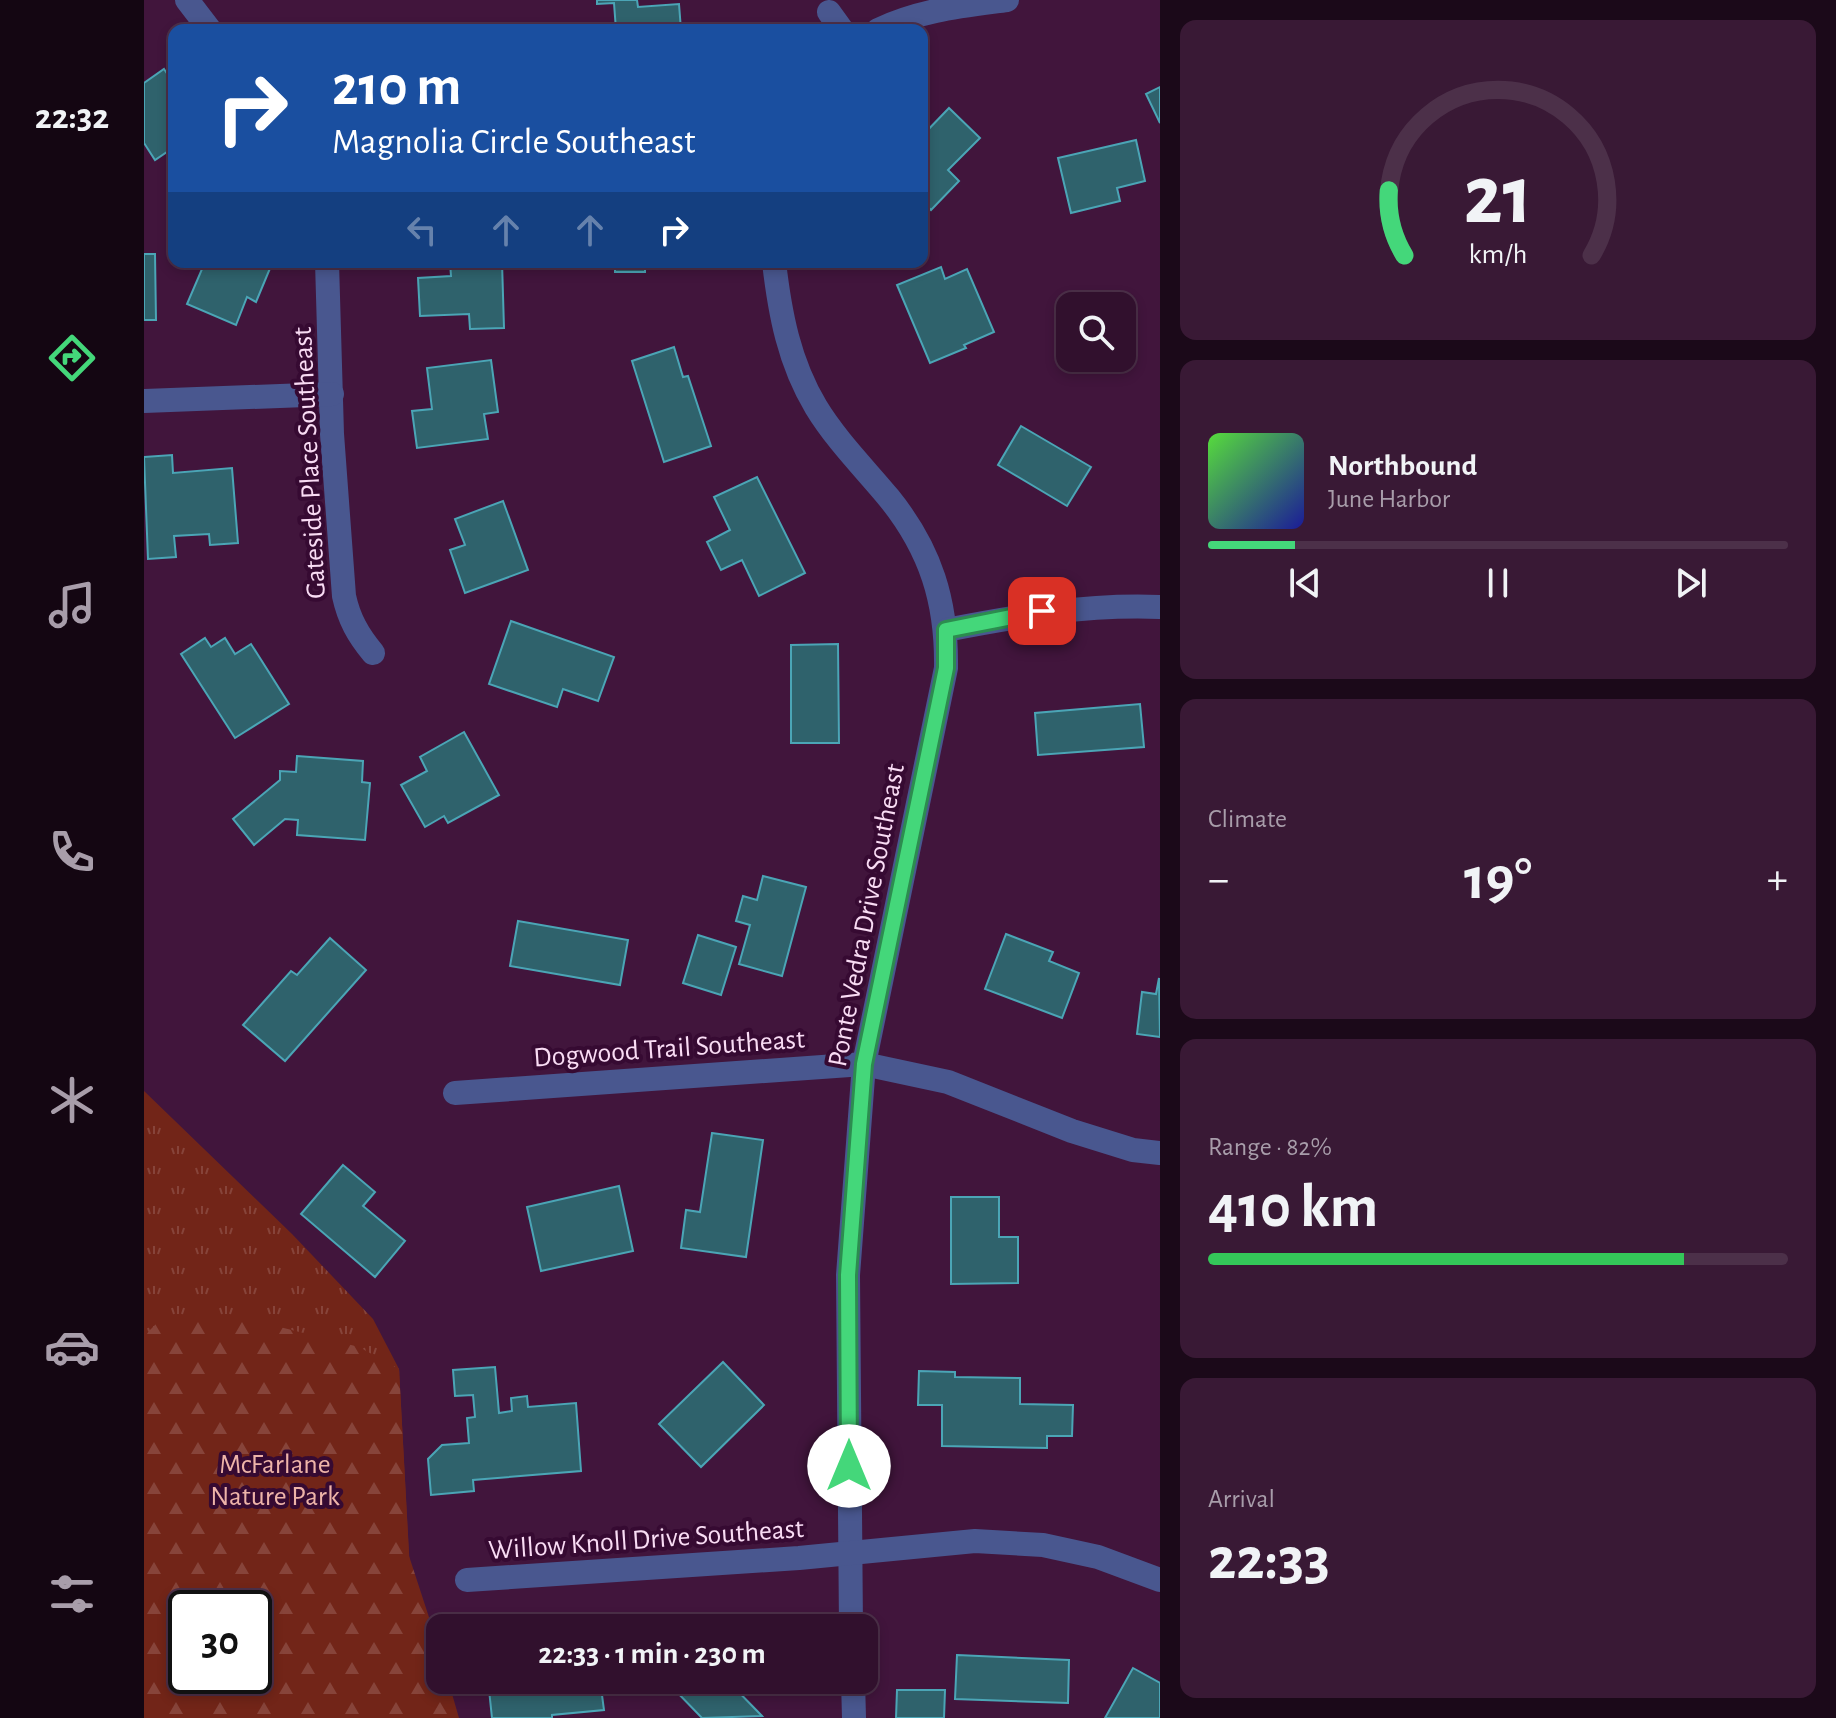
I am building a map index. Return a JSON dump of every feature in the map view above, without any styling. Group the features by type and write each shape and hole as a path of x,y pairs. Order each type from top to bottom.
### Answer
{"street":[{"path":"187,0 205,24"},
{"path":"890,24 944,7 1007,0"},
{"name":"Gateside Place Southeast","path":"327,268 344,596 357,634 373,653"},
{"name":"Ponte Vedra Drive Southeast","path":"775,268 786,339 800,378 818,410 911,527 930,565 946,630 946,668 864,1064 848,1275 851,1614"},
{"path":"144,401 332,394"},
{"path":"946,630 1042,611 1160,607"},
{"name":"Dogwood Trail Southeast","path":"455,1093 864,1064 948,1082 1072,1131 1133,1150 1160,1153"},
{"name":"Willow Knoll Drive Southeast","path":"467,1580 851,1553 975,1541 1043,1545 1098,1557 1160,1580"},
{"path":"853,1694 854,1718"}],"green space":[{"name":"McFarlane Nature Park","path":"144,1091 292,1234 373,1319 399,1369 418,1718 144,1718"},
{"name":"McFarlane Nature Park","path":"163,1317 256,1321 359,1347 399,1369 409,1556 428,1614 426,1694 452,1694 459,1718 144,1718 144,1336"}],"building":[{"path":"597,0 637,0 638,7 679,4 681,24 616,24 614,3 597,4"},
{"path":"164,69 168,75 168,154 155,160 144,143 144,83"},
{"path":"1160,87 1160,123 1146,94"},
{"path":"949,108 980,138 948,170 959,181 931,210 928,207 928,130"},
{"path":"1136,140 1145,181 1117,188 1120,201 1071,213 1058,158"},
{"path":"144,254 155,254 156,320 144,320"},
{"path":"941,267 945,279 967,269 994,332 930,363 897,285"},
{"path":"202,268 270,268 256,302 247,297 236,325 187,304"},
{"path":"450,268 502,268 504,328 470,329 469,314 420,316 418,278 451,276"},
{"path":"615,268 645,268 645,272 615,272"},
{"path":"674,347 683,377 688,376 711,446 664,462 632,361"},
{"path":"491,360 498,412 484,414 488,439 417,448 412,411 432,409 427,368"},
{"path":"1021,426 1091,467 1067,506 998,465"},
{"path":"172,455 173,473 232,468 238,543 210,545 209,534 174,536 176,557 148,559 144,457"},
{"path":"757,477 805,573 759,596 742,560 721,570 707,542 730,530 714,497"},
{"path":"503,501 528,570 465,593 450,550 465,545 455,519"},
{"path":"511,621 614,657 598,701 563,689 557,707 489,684"},
{"path":"205,638 211,647 225,638 235,654 251,644 289,704 235,738 181,654"},
{"path":"838,644 839,743 791,743 791,645"},
{"path":"1140,704 1144,747 1038,755 1035,713"},
{"path":"464,732 499,795 448,823 444,816 425,827 401,785 427,771 420,757"},
{"path":"297,756 363,761 362,782 370,783 365,840 297,835 298,820 285,819 254,845 233,819 280,780 280,771 296,772"},
{"path":"763,876 806,887 782,976 739,964 750,925 736,921 743,896 757,900"},
{"path":"518,921 628,940 620,985 510,966"},
{"path":"1006,934 1053,952 1049,961 1079,973 1062,1018 985,989"},
{"path":"698,935 736,947 721,995 683,983"},
{"path":"330,938 366,970 285,1061 243,1025 291,971 297,975"},
{"path":"1159,978 1160,1037 1137,1034 1142,992 1156,994"},
{"path":"712,1133 763,1140 746,1257 681,1248 686,1210 700,1212"},
{"path":"343,1165 375,1192 363,1206 405,1241 375,1277 301,1214"},
{"path":"619,1186 633,1251 541,1271 527,1207"},
{"path":"951,1197 999,1197 999,1237 1018,1237 1018,1283 951,1284"},
{"path":"723,1362 764,1405 701,1467 659,1424"},
{"path":"495,1367 499,1413 512,1411 511,1398 527,1396 528,1407 576,1403 581,1471 473,1480 474,1491 431,1495 428,1459 442,1445 469,1443 467,1418 475,1417 473,1395 455,1396 453,1370"},
{"path":"919,1371 955,1372 955,1377 1020,1378 1020,1404 1073,1405 1072,1436 1047,1436 1047,1448 942,1446 942,1405 918,1405"},
{"path":"957,1655 1069,1660 1068,1703 955,1699"},
{"path":"1133,1668 1160,1683 1160,1718 1105,1718"},
{"path":"897,1690 945,1690 944,1718 896,1718"},
{"path":"489,1694 602,1694 604,1710 552,1715 552,1718 492,1718"},
{"path":"679,1694 741,1694 762,1716 702,1718"}],"route":[{"path":"849,1466 848,1275 864,1064 946,668 946,630 1042,611"}]}
